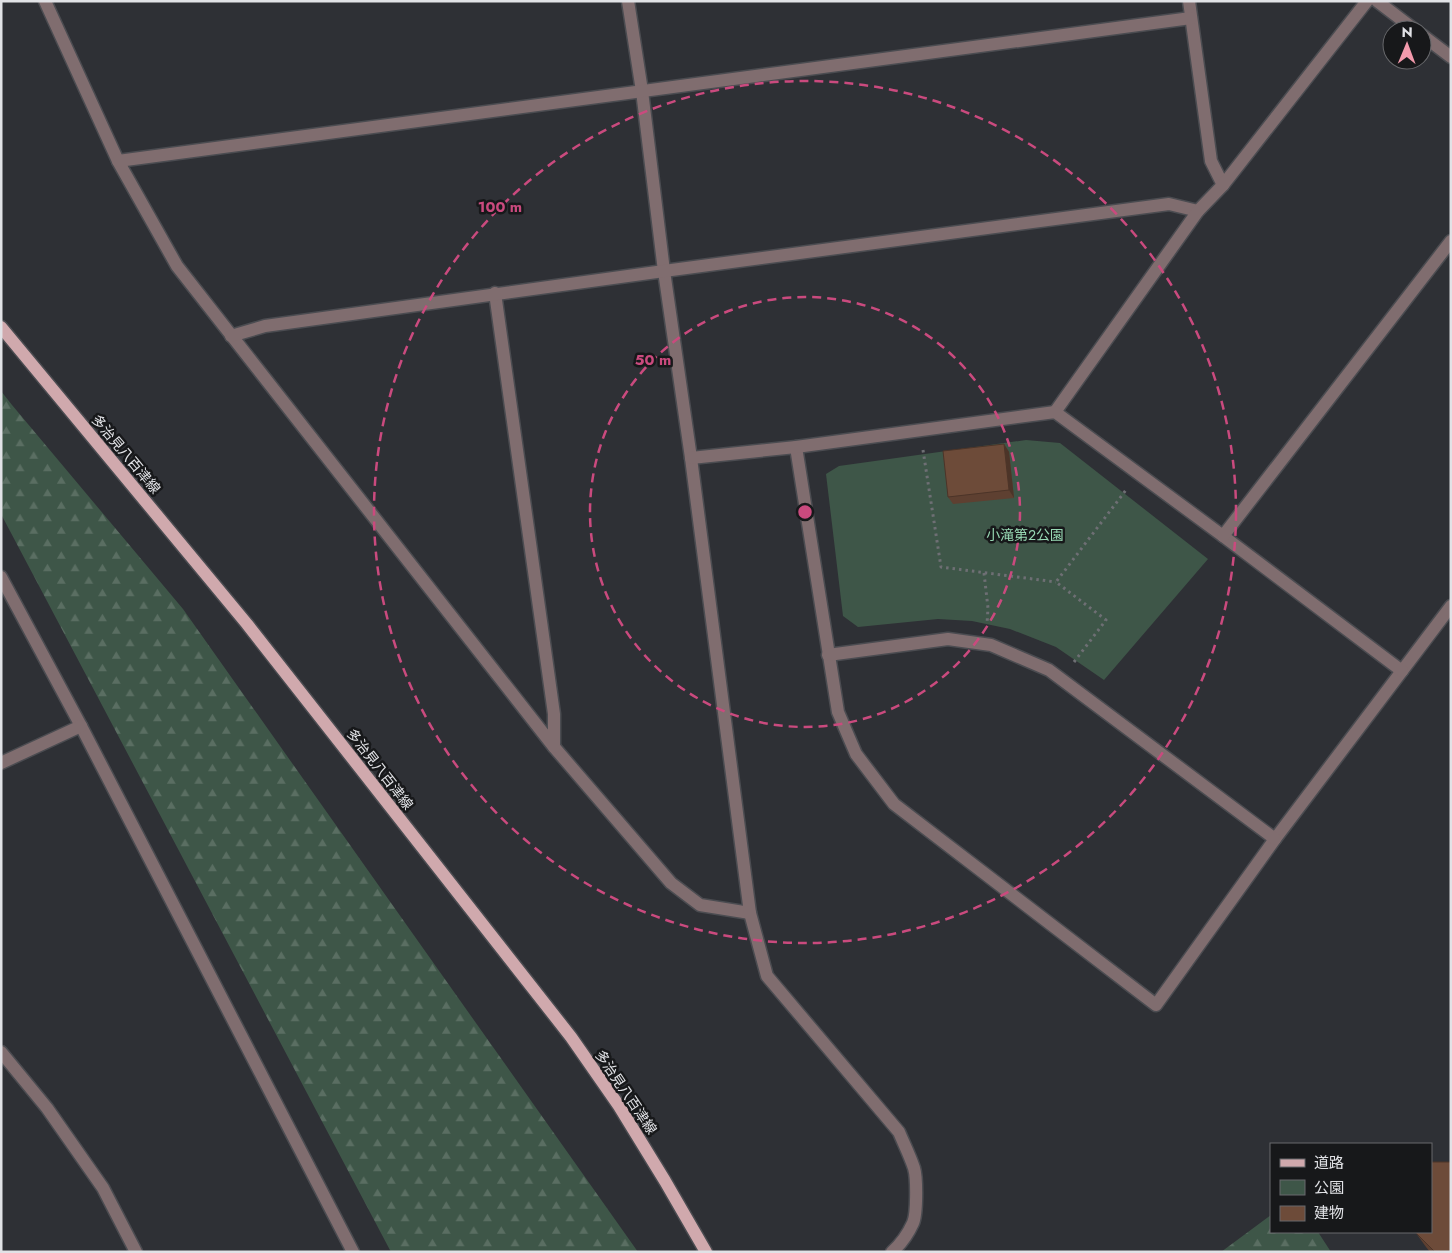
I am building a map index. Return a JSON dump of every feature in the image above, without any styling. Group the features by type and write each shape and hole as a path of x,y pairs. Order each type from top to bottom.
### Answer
{"main road":[{"name":"多治見八百津線","path":"1,327 247,624 571,1037 624,1114 666,1181 706,1252"}],"street":[{"path":"44,1 118,161 177,266 231,336 554,748 671,883 700,905 750,913"},
{"path":"628,1 691,458 750,913 766,976 899,1132 908,1153 915,1170 914,1221 901,1243 892,1252"},
{"path":"1189,1 1211,161 1223,185"},
{"path":"1055,412 1198,211 1223,185 1368,1"},
{"path":"1377,1 1402,20"},
{"path":"118,161 1192,18"},
{"path":"1432,43 1451,57"},
{"path":"231,336 265,326 495,293 1169,204 1198,211"},
{"path":"1223,536 1451,241"},
{"path":"495,293 554,714 554,748"},
{"path":"691,458 796,447 1055,412 1223,536 1402,672"},
{"path":"796,447 838,712 856,754 894,804 1156,1005 1275,839 1451,606"},
{"path":"1,576 81,726 353,1252"},
{"path":"828,655 948,639 991,645 1049,670 1275,839"},
{"path":"1,763 81,726"},
{"path":"1,1052 47,1108 102,1188 136,1252"}],"path":[{"path":"920,430 941,567 1056,582 1106,620 1075,660"},
{"path":"1056,582 1138,473"},
{"path":"984,573 988,608 986,644"}],"green space":[{"path":"1,391 183,609 638,1252 391,1252 1,514"},
{"name":"小滝第２公園","path":"1026,440 1060,443 1208,559 1104,680 1056,647 1010,629 972,621 938,619 858,627 843,616 826,474 839,466"},
{"path":"1270,1216 1270,1233 1319,1233 1331,1252 1221,1252"}],"building":[{"path":"1004,444 1009,490 948,497 943,451"},
{"path":"1432,1162 1451,1162 1451,1252 1435,1252 1416,1233 1432,1233"}]}
